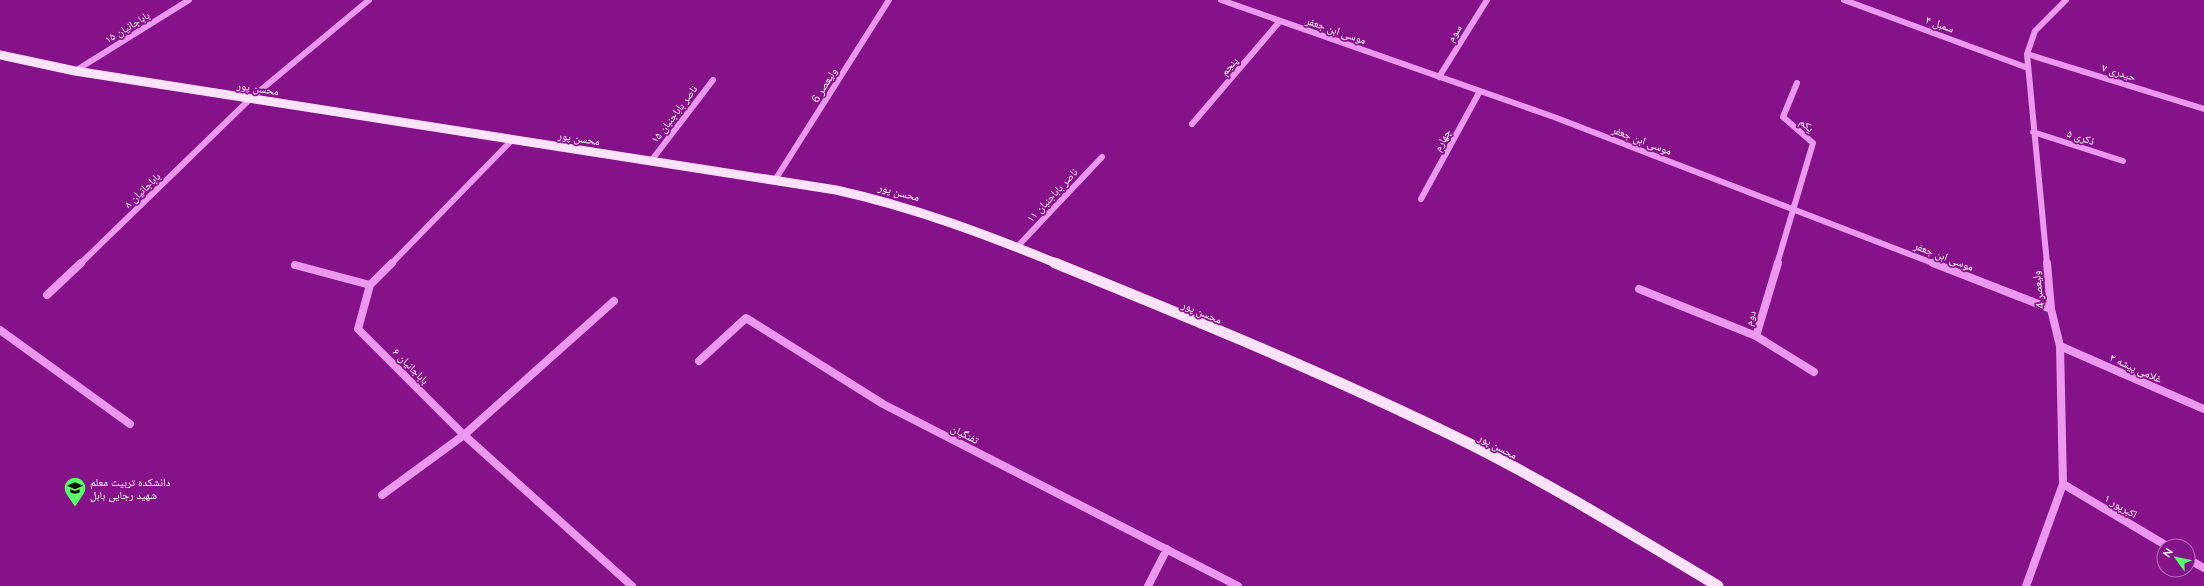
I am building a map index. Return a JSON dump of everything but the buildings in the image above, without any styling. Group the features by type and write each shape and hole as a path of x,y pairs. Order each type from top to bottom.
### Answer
{"main road":[{"name":"محسن پور","path":"0,55 75,71 859,194 892,202 944,218 1017,246 1304,368 1464,442 1606,518 1718,586"}],"street":[{"name":"باباجانیان ۱۵","path":"75,71 189,0"},
{"name":"باباجانیان ۸","path":"47,295 250,99 369,0"},
{"name":"ولیعصر 6","path":"775,180 889,0"},
{"name":"موسی ابن جعفر","path":"1222,0 1439,76 1794,208 2051,309"},
{"name":"سوم","path":"1439,76 1487,0"},
{"name":"سمبل ۴","path":"1844,0 2028,68"},
{"name":"ولیعصر 4","path":"2026,586 2063,484 2060,346 2051,309 2033,132 2028,54 2035,31 2066,0"},
{"name":"پنجم","path":"1192,124 1280,21"},
{"name":"حیدری ۷","path":"2028,54 2204,109"},
{"name":"ناصر باباجنبان ۱۵","path":"651,161 713,80"},
{"name":"یکم","path":"1794,208 1813,143 1783,117 1797,83"},
{"name":"چهارم","path":"1421,199 1480,91"},
{"name":"ذکری ۵","path":"2033,132 2123,161"},
{"name":"باباجانیان ۶","path":"512,140 370,284 358,329 464,434 632,586"},
{"name":"ناصر باباجنبان ۱۱","path":"1017,246 1102,157"},
{"name":"دوم","path":"1638,289 1756,336 1794,208"},
{"path":"295,265 370,284"},
{"path":"382,495 464,434 614,301"},
{"name":"تفنگیان","path":"699,361 746,318 883,404 1238,586"},
{"path":"0,330 130,424"},
{"path":"1756,336 1814,372"},
{"name":"غلامی پیشه ۳","path":"2060,346 2204,409"},
{"name":"اکبرپور ۱","path":"2063,484 2156,539"},
{"path":"1148,586 1167,549"}],"place":[{"name":"دانشکده تربیت معلم شهید رجایی بابل","path":"75,508"}]}
